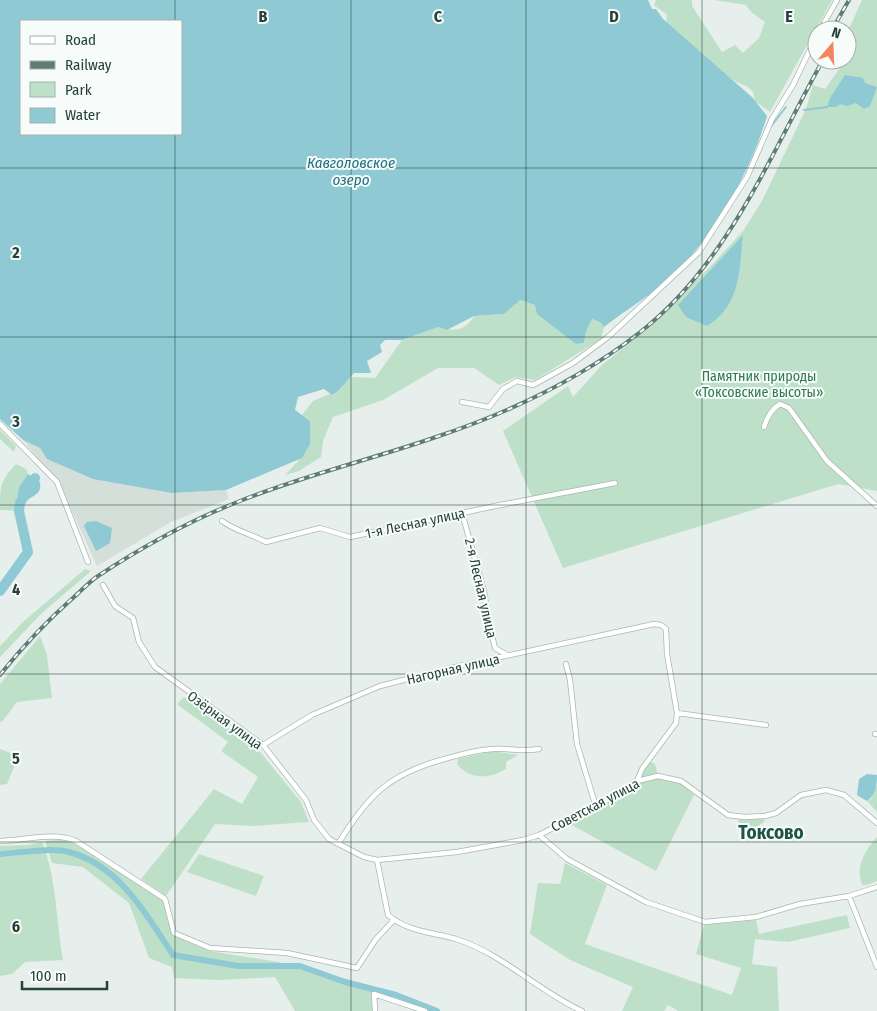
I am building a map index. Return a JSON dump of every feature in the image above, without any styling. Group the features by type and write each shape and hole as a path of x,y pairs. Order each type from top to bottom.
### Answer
{"street":[{"path":"826,20 837,0"},
{"path":"462,402 489,407 503,389 517,382 533,385 573,363 608,337 699,252 748,177 772,120 807,54"},
{"path":"764,427 774,407 780,404 789,408 827,461 877,506"},
{"path":"0,424 57,482 88,562"},
{"name":"1-я Лесная улица","path":"222,521 237,531 251,534 266,542 320,528 350,537 462,513 615,484"},
{"name":"2-я Лесная улица","path":"462,513 484,591 495,648 508,656"},
{"name":"Озёрная улица","path":"103,585 115,606 133,618 139,642 155,667 263,745 306,800 314,820 329,839 364,857 377,860"},
{"name":"Нагорная улица","path":"263,745 312,715 380,686 654,624 666,629 666,654 676,713"},
{"path":"566,664 570,680 577,744 596,807"},
{"path":"637,780 642,769 676,722 676,713 766,726"},
{"path":"338,844 351,822 380,789 411,769 455,756 493,749 522,751 539,749"},
{"name":"Советская улица","path":"377,860 457,852 501,845 539,834 596,807 637,780 658,776 681,781 728,815 745,817 776,813 801,795 826,790 844,795 877,823"},
{"path":"539,834 567,859 646,902 705,922 756,917 800,904 849,896 877,887"},
{"path":"0,841 66,836 76,841 165,899 174,933 210,948 287,953 357,968 376,939 394,920"},
{"path":"377,860 384,903 388,915 402,926 457,939 506,964 582,1011"},
{"path":"849,896 877,967"},
{"path":"375,1011 374,994 425,1011"}],"shaded area":[{"path":"23,440 40,448 45,453 172,493 226,490 229,499 171,522 97,566 58,480"}],"green space":[{"path":"656,0 692,0 692,6 722,52 735,45 743,53 759,38 765,22 752,13 746,5 714,0 832,0 821,20 807,20 807,45 770,112 755,101 753,92 748,87 731,79 665,32 667,15 654,5"},
{"name":"Памятник природы «Токсовские высоты»","path":"862,0 877,0 877,491 838,484 563,568 503,431 568,386 573,397 602,365 635,338 709,268 743,231 762,201 806,109 813,85 825,89 839,70 857,70 857,20 853,20"},
{"path":"519,300 535,305 576,344 584,343 586,331 592,319 600,322 604,327 601,339 535,380 516,377 499,385 474,368 438,368 383,400 333,417 323,441 321,457 299,471 285,475 302,457 307,446 310,421 302,415 313,401 339,390 349,377 375,378 402,340 438,327 449,330 459,329 467,325 474,316 504,314"},
{"path":"0,430 16,446 14,452 0,439"},
{"path":"16,464 26,469 28,474 19,487 17,500 20,503 19,511 0,510 2,485"},
{"path":"85,569 91,571 42,613 0,657 0,646 24,621"},
{"path":"40,636 47,655 52,698 17,702 2,722 0,721 0,684"},
{"path":"184,697 257,748 301,802 309,822 254,826 215,824 166,896 141,879 214,789 242,804 258,777 221,751 228,742 177,704"},
{"path":"0,749 19,756 7,784 0,785"},
{"path":"493,751 518,755 506,762 506,769 487,776 467,773 457,764 458,759"},
{"path":"646,759 655,764 659,778 680,783 694,795 656,871 568,823 615,799 638,783 635,780"},
{"path":"877,785 877,812 867,801 871,799"},
{"path":"763,818 765,821 752,830 738,822 739,819"},
{"path":"877,837 877,881 862,885 860,872 862,859"},
{"path":"65,839 103,860 163,900 172,935 209,951 279,962 371,986 372,1011 295,1011 275,977 220,980 174,978 172,967 149,958 129,903 83,867 52,863 45,841"},
{"path":"42,842 51,871 63,960 25,962 12,974 0,976 0,846 28,845"},
{"path":"199,854 264,876 256,896 187,872"},
{"path":"565,863 607,885 585,944 732,995 741,968 696,954 704,925 756,920 759,934 847,915 850,928 788,942 755,939 752,964 777,967 779,1011 678,1011 668,1005 664,1011 622,1011 633,987 570,960 530,934 538,883 560,884"}],"water":[{"name":"Кавголовское озеро","path":"0,0 648,0 652,9 656,9 663,19 753,98 767,116 752,158 742,179 719,218 692,255 660,286 604,327 600,322 592,319 586,331 584,343 576,344 537,314 535,305 520,300 504,314 474,316 447,330 438,327 402,340 385,340 380,345 382,352 367,361 371,373 354,373 332,395 324,389 298,397 295,410 310,421 310,444 302,458 226,490 172,493 93,479 47,459 40,448 23,440 0,419"},
{"path":"845,75 863,78 865,83 877,87 870,106 864,109 856,103 847,106 840,104 836,107 827,107 830,98"},
{"path":"743,235 739,274 732,297 726,308 718,318 707,326 686,317 678,305"},
{"path":"28,474 40,482 40,489 37,494 26,501 19,511 20,503 17,500 19,487"},
{"path":"96,521 112,528 110,543 96,551 84,526 87,522"},
{"path":"867,774 877,775 874,793 867,801 857,795 859,779"}],"waterway":[{"path":"769,129 786,107"},
{"path":"804,110 827,107"},
{"path":"0,591 28,552 19,511 20,503 35,478"},
{"path":"0,854 62,851 87,859 103,868 130,893 173,955 238,966 300,966 345,982 396,995 437,1011"}],"railway":[{"path":"838,20 849,0"},
{"path":"0,675 54,615 92,581 167,535 222,508 265,492 466,427 518,405 592,366 639,333 670,305 698,275 722,241 765,170 818,70"}],"district":[{"name":"Токсово","path":"771,832"}]}
